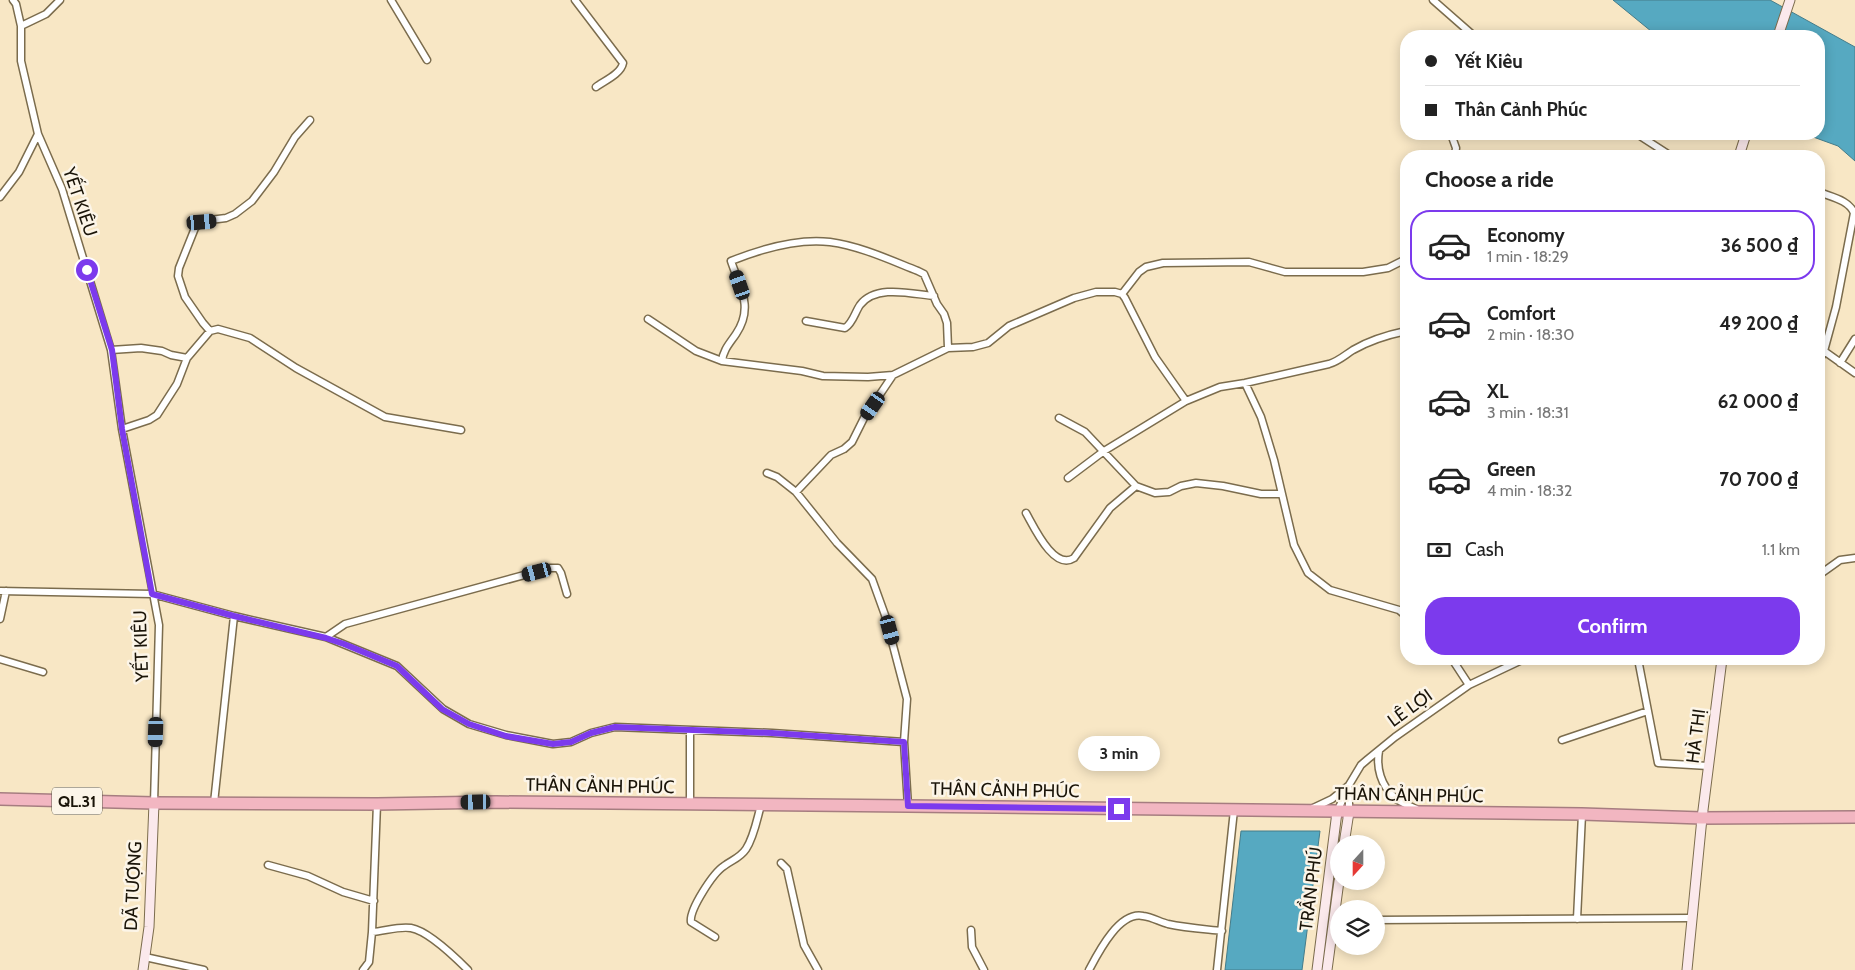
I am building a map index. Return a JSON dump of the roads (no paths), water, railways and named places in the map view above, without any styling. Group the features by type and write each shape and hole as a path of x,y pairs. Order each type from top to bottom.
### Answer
{"highway":[{"name":"QL.31","path":"0,799 154,803"},
{"name":"THÂN CẢNH PHÚC","path":"154,803 377,804 506,802 1582,814 1702,818 1855,817"}],"street":[{"name":"YẾT KIÊU","path":"13,0 16,4 21,26 21,61 38,134 62,189 112,350 122,429 159,625 154,803"},
{"path":"21,26 46,14 60,0"},
{"path":"391,0 427,60"},
{"path":"575,0 623,63 620,70 596,87"},
{"path":"1433,0 1467,30"},
{"path":"1780,30 1790,0"},
{"path":"210,331 185,297 178,276 179,268 195,228 202,222 226,218 235,214 252,201 274,172 295,137 310,120"},
{"path":"0,197 19,172 38,134"},
{"path":"1646,140 1662,150"},
{"path":"1825,194 1842,201 1852,208 1854,213 1836,307 1825,347"},
{"path":"722,361 723,352 739,330 745,316 746,301 731,261 756,251 789,243 829,242 866,251 918,270 924,274 947,322 948,348"},
{"path":"1122,294 1139,272 1146,267 1163,263 1249,262 1285,272 1363,272 1388,268 1400,262"},
{"path":"806,321 845,328 849,325 859,306 866,299 876,295 904,292 934,296"},
{"path":"648,319 696,351 722,361 802,371 823,376 868,377 893,375 948,348 972,347 988,343 1009,326 1074,298 1096,292 1115,292 1122,294 1155,356 1186,401"},
{"path":"122,429 149,420 157,415 176,384 187,358 210,331 218,329 250,338 296,368 385,417 461,430"},
{"path":"1068,478 1104,451 1186,401 1220,387 1245,384 1329,364 1338,361 1353,350 1382,336 1400,332"},
{"path":"1840,363 1855,339"},
{"path":"112,350 141,348 162,351 187,358"},
{"path":"1825,352 1855,373"},
{"path":"796,492 831,455 844,450 852,442 864,418 893,375"},
{"path":"1245,384 1261,417 1274,460 1294,545 1308,573 1330,590 1400,612"},
{"path":"1059,418 1085,432 1136,486 1155,493 1169,492 1196,482 1261,494 1281,494"},
{"path":"767,473 777,477 796,492 837,543 872,579 885,614 907,699 904,742 908,806"},
{"path":"1026,513 1041,541 1062,560 1069,561 1074,558 1110,508 1136,486"},
{"path":"1825,570 1840,560 1855,558"},
{"path":"326,638 345,624 550,568 558,568 561,572 567,594"},
{"path":"0,619 3,591 152,594 326,638 397,666 442,709 469,724 506,736 553,744 571,742 591,733 615,727 772,733 904,742"},
{"path":"214,803 234,616"},
{"path":"0,659 43,672"},
{"path":"1456,665 1469,684"},
{"name":"LÊ LỢI","path":"1349,785 1361,765 1394,737 1469,684 1511,665"},
{"path":"1639,665 1658,763 1708,766"},
{"name":"HÀ THỊ","path":"1687,970 1702,818 1721,665"},
{"path":"1562,740 1648,711"},
{"path":"690,730 690,805"},
{"path":"1379,750 1378,762 1382,781 1395,799 1424,812"},
{"path":"1306,811 1332,799 1349,785"},
{"path":"1343,812 1349,785"},
{"path":"1343,812 1349,785"},
{"name":"DÃ TƯỢNG","path":"143,970 149,927 154,803"},
{"path":"363,970 369,962 372,932 377,804"},
{"path":"714,937 692,922 690,917 716,873 723,866 738,858 745,850 750,842 762,805"},
{"path":"1217,970 1234,810"},
{"name":"TRẦN PHÚ","path":"1343,812 1344,835"},
{"name":"TRẦN PHÚ","path":"1317,970 1322,921 1343,812"},
{"path":"1577,919 1582,814"},
{"path":"781,863 786,869 804,945 818,970"},
{"path":"268,865 308,876 344,892 374,901"},
{"path":"1089,970 1111,932 1120,924 1136,916 1142,915 1169,924 1222,931"},
{"path":"1385,920 1692,918"},
{"path":"1322,921 1330,921"},
{"path":"372,932 413,928 429,937 468,970"},
{"path":"971,930 972,947 984,970"},
{"name":"TRẦN PHÚ","path":"1328,970 1330,955"},
{"path":"145,958 204,970"}],"water":[{"path":"1613,0 1770,0 1824,30 1650,30"},
{"path":"1825,30 1855,47 1855,161 1838,146 1822,140 1825,140"},
{"path":"1241,831 1320,831 1302,970 1225,970"}]}
